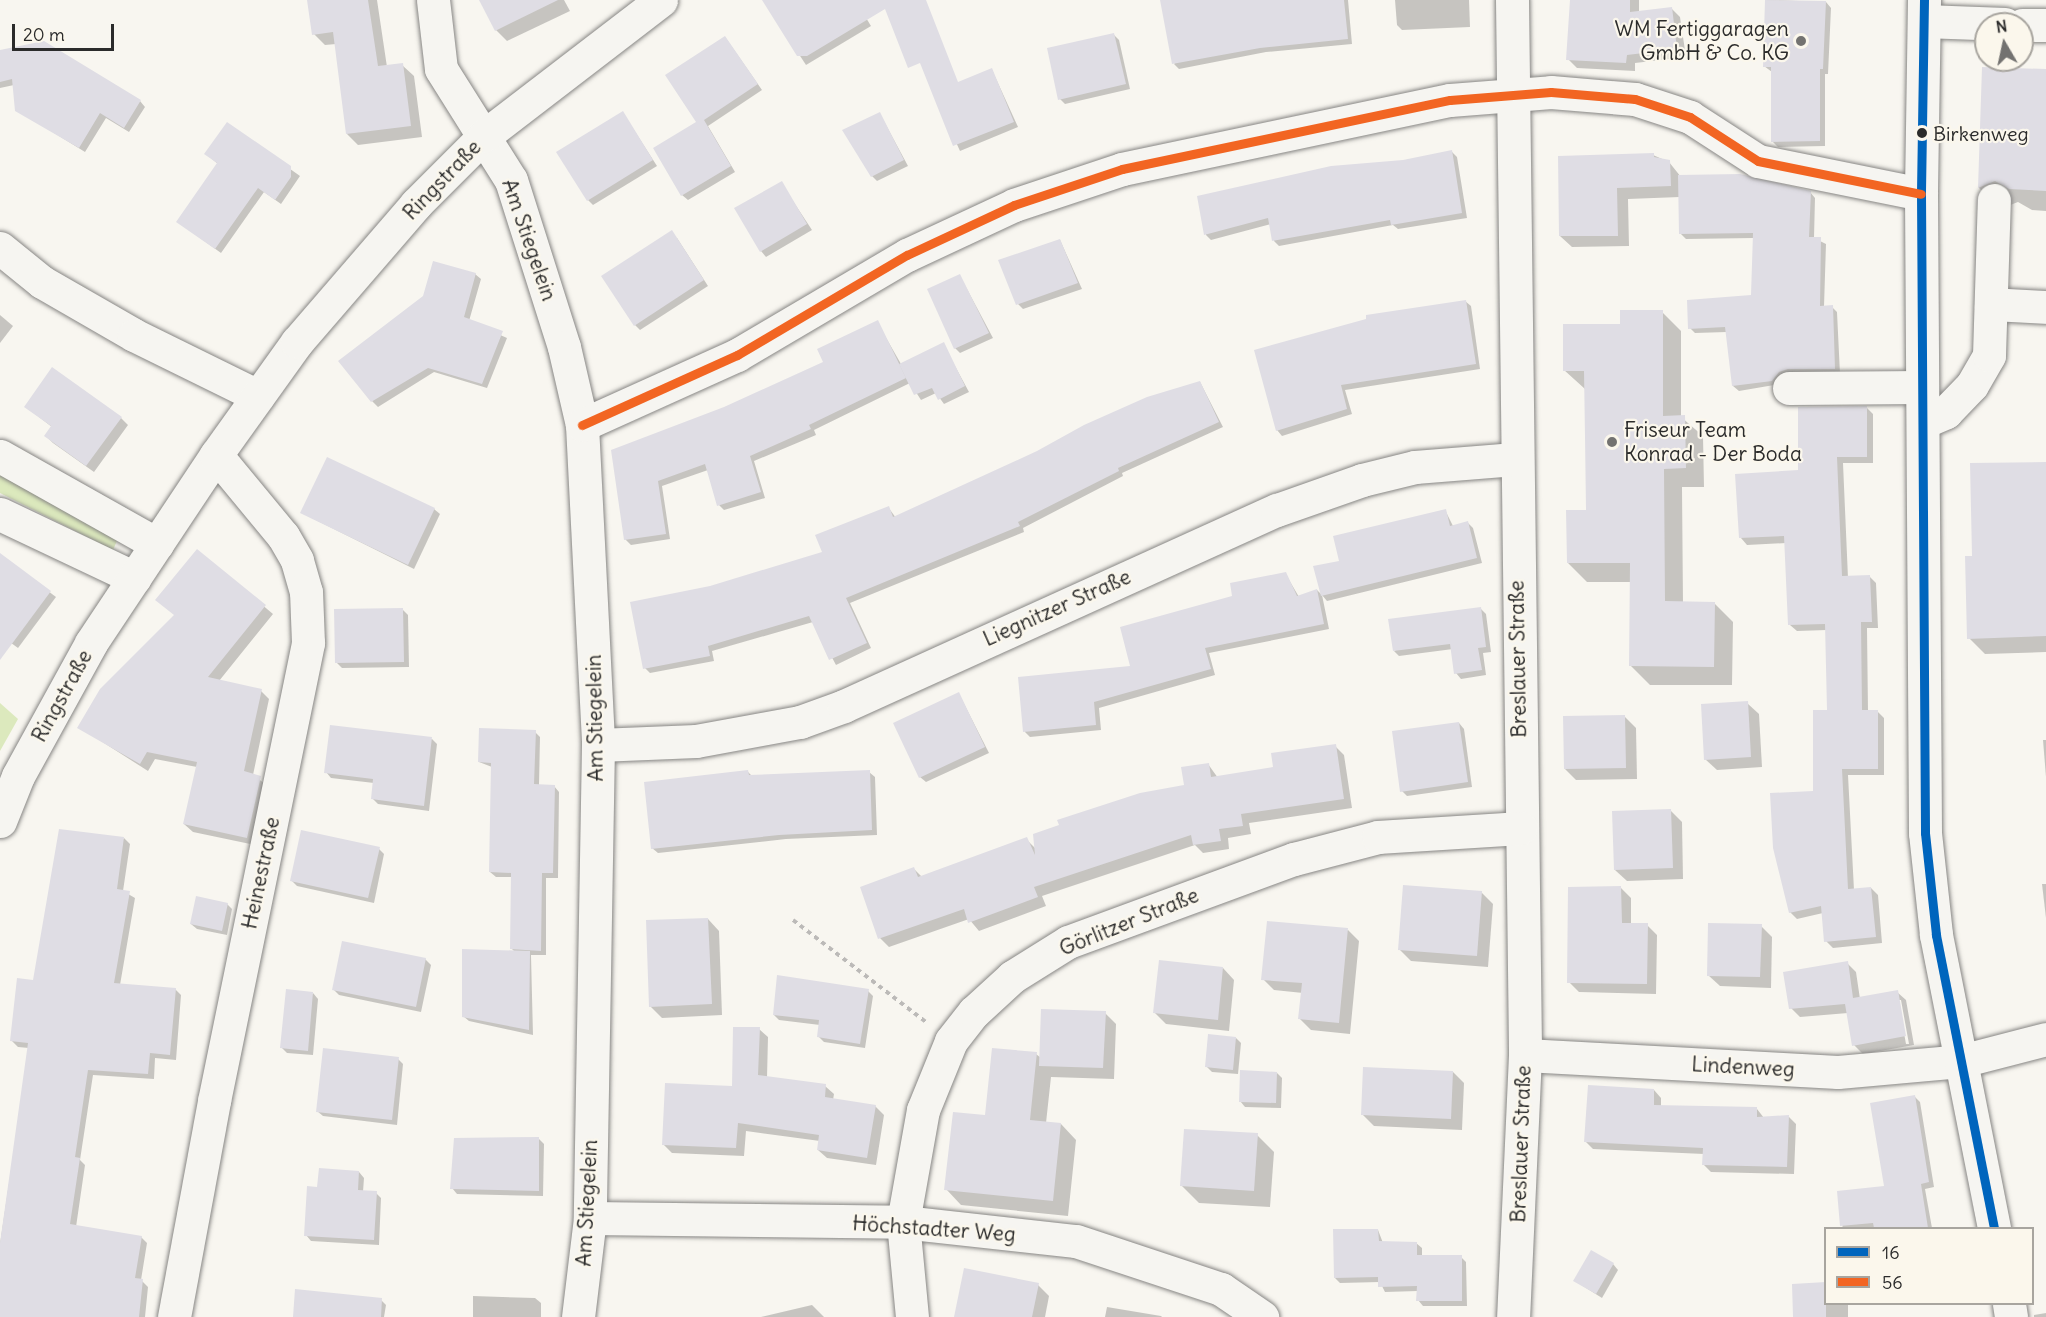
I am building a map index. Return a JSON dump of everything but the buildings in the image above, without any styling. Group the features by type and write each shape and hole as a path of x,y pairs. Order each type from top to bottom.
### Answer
{"street":[{"name":"Am Stiegelein","path":"433,0 441,69 511,180 564,347 582,425 598,745 590,1218 578,1317"},
{"name":"Ringstraße","path":"0,820 18,776 91,643 216,455 297,342 416,204 484,136 661,0"},
{"name":"Breslauer Straße","path":"1512,0 1515,459 1525,1055 1513,1317"},
{"path":"1974,19 1924,11 1921,194 1926,833 1936,935 1994,1227"},
{"path":"582,425 737,355 907,255 1014,205 1133,166 1326,123 1512,93 1635,99 1690,117 1758,162 1921,194"},
{"path":"1923,422 1946,412 1972,385 1989,355 1994,200"},
{"path":"0,248 42,282 134,335 258,396"},
{"path":"1991,304 2046,308"},
{"path":"1789,387 1922,387"},
{"name":"Heinestraße","path":"174,1317 214,1101 308,643 306,592 297,560 283,536 216,455"},
{"path":"0,456 157,544"},
{"name":"Liegnitzer Straße","path":"598,745 696,741 800,722 1277,510 1362,480 1414,467 1515,459"},
{"path":"0,514 135,578"},
{"name":"Görlitzer Straße","path":"912,1317 903,1222 923,1110 951,1041 975,1012 1012,977 1078,938 1294,859 1378,837 1521,828"},
{"name":"Lindenweg","path":"1525,1055 1838,1072 1961,1062 2046,1039"},
{"name":"Höchstadter Weg","path":"590,1218 903,1222 1076,1241 1221,1289 1262,1317"}],"path":[{"path":"793,920 951,1041"}],"green space":[{"path":"0,462 119,536 113,550 0,493"},
{"path":"0,703 18,719 0,751"}],"transit line":[{"name":"16","path":"1924,0 1921,194 1925,833 1936,935 1994,1227"},
{"name":"56","path":"582,425 737,355 907,255 1014,205 1122,169 1450,100 1551,92 1635,99 1690,117 1758,161 1921,194"}],"place":[{"name":"WM Fertiggaragen GmbH & Co. KG","path":"1801,41"},
{"name":"Birkenweg","path":"1922,133"},
{"name":"Friseur Team Konrad - Der Boda","path":"1612,442"}]}
